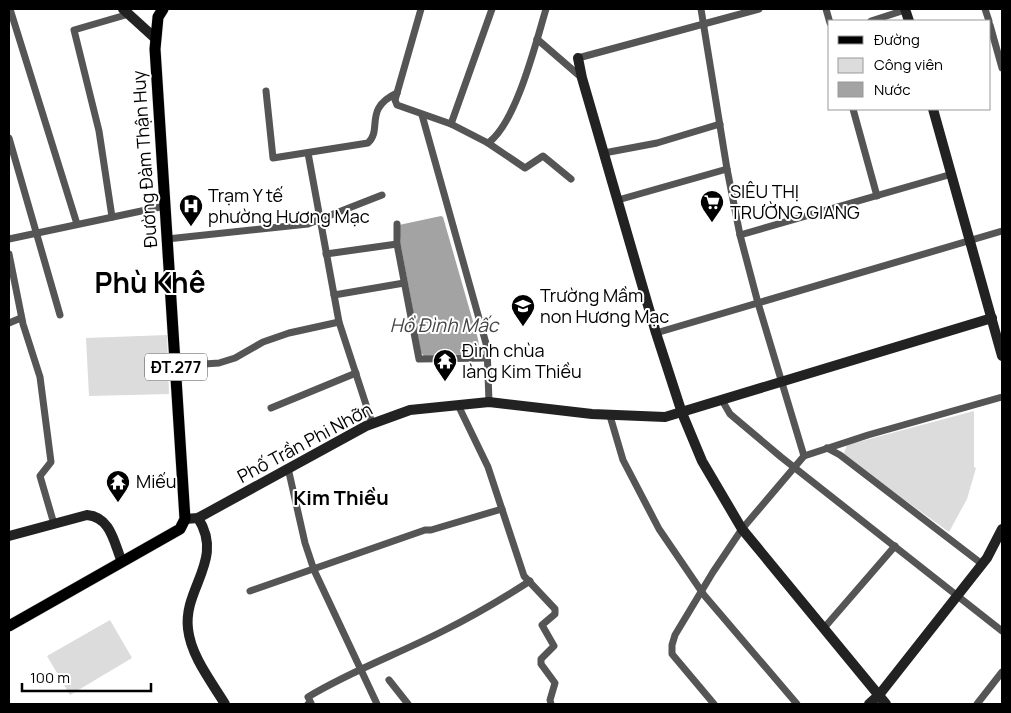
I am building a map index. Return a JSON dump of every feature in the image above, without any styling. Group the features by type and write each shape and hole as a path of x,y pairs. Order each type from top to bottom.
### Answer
{"main road":[{"name":"Đường Đàm Thận Huy","path":"163,9 158,17 156,39 185,519"},
{"path":"9,626 180,529 185,519"}],"street":[{"path":"10,9 77,224"},
{"path":"421,9 395,100 398,105 451,124 488,142 525,168 543,156 571,179"},
{"path":"451,124 492,9"},
{"path":"488,142 508,119 546,9"},
{"path":"701,9 740,235 758,303 804,456"},
{"path":"759,9 578,58 582,78 656,333 682,413 702,461 742,529 886,704"},
{"path":"874,20 905,9"},
{"path":"112,217 98,131 74,30 126,11 156,39"},
{"path":"991,29 1002,68"},
{"path":"537,39 582,78"},
{"path":"266,91 273,158 368,143 372,140 376,113 384,100 397,94"},
{"path":"853,110 877,196"},
{"path":"933,110 1002,356"},
{"path":"422,114 487,347 489,402"},
{"path":"604,153 657,143 720,124"},
{"path":"9,138 60,315"},
{"path":"308,153 339,322 372,424"},
{"path":"618,200 727,168"},
{"path":"740,235 952,174"},
{"path":"167,239 278,229 308,224 382,195"},
{"path":"9,239 165,206"},
{"path":"397,224 397,244 418,359 487,358"},
{"path":"656,333 1002,231"},
{"path":"326,254 397,244"},
{"path":"9,254 21,318 40,377 51,462 40,476 54,524"},
{"path":"334,295 404,283"},
{"path":"9,323 21,318"},
{"name":"Phố Trần Phi Nhỡn","path":"185,519 198,518 372,424 410,410 489,402 610,416 665,418 723,402 782,381 992,318"},
{"path":"175,366 219,363 235,358 263,342 289,333 339,322"},
{"path":"271,408 356,373"},
{"path":"714,704 672,654 675,635 701,591 742,529 804,456 868,434 1002,397"},
{"path":"723,402 730,414 1002,631"},
{"path":"458,404 488,467 524,576 555,609 555,614 542,625 554,646 541,659 541,664 555,683 550,700 551,704"},
{"path":"610,416 628,469 659,528 701,591 797,704"},
{"path":"827,448 840,455 982,564"},
{"path":"288,468 305,543 314,570 377,704"},
{"path":"250,591 305,570 314,570 416,533 502,509"},
{"path":"9,536 87,515 103,519 122,562"},
{"path":"198,518 205,529 207,558 192,603 187,626 191,647 226,704"},
{"path":"869,704 879,695 958,596 982,564 1002,529"},
{"path":"824,628 895,546"},
{"path":"308,704 311,703 308,697 340,678 361,671 443,631 495,604 530,582"},
{"path":"977,704 1002,672"},
{"path":"389,680 408,704"}],"green space":[{"path":"167,335 169,394 89,396 86,338"},
{"path":"974,411 974,467 976,468 967,499 949,532 848,459 844,453 847,445"},
{"path":"110,620 132,658 70,695 47,656"}],"water":[{"name":"Hồ Đình Mấc","path":"443,217 478,339 480,353 478,354 424,356 421,353 401,247 399,225"}],"place":[{"name":"SIÊU THỊ TRƯỜNG GIANG","path":"712,223"},
{"name":"Trạm Y tế phường Hương Mạc","path":"191,227"},
{"name":"Trường Mầm non Hương Mạc","path":"523,327"},
{"name":"Đình chùa làng Kim Thiều","path":"445,382"},
{"name":"Miếu","path":"118,503"}],"district":[{"name":"Phù Khê","path":"150,283"},
{"name":"Kim Thiều","path":"341,498"}]}
